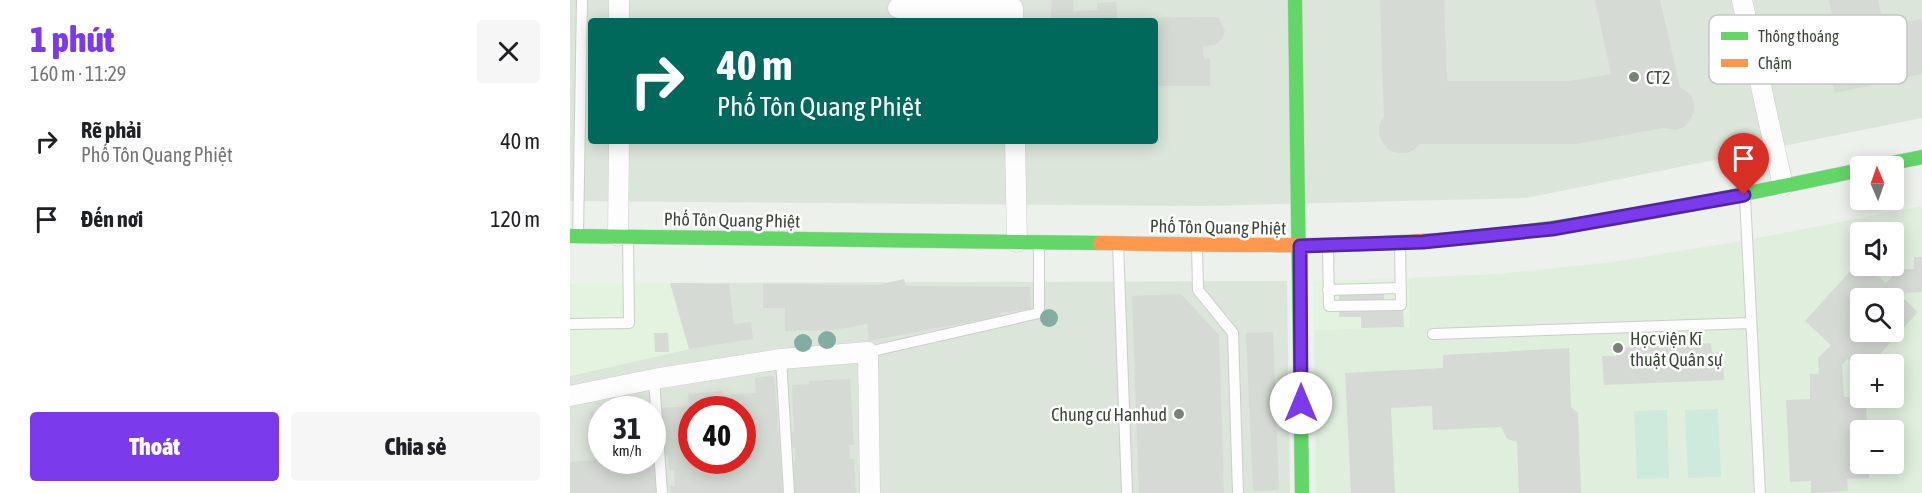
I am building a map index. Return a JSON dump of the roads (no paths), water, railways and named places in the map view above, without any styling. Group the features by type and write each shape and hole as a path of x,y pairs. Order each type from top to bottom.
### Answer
{"street":[{"path":"620,0 620,18"},
{"path":"910,0 898,8 1012,8 1013,18"},
{"path":"1295,0 1302,493"},
{"path":"1742,0 1745,15"},
{"path":"1761,84 1783,186"},
{"path":"620,144 623,236"},
{"path":"1015,144 1017,242"},
{"path":"1904,161 1922,157"},
{"name":"Phố Tôn Quang Phiệt","path":"574,236 1300,246 1400,243 1552,229 1744,195 1850,172"},
{"path":"570,396 654,379 781,359 868,351 870,493"}],"lane":[{"path":"574,236 574,169 582,0"},
{"path":"1744,195 1760,493"},
{"path":"570,324 629,323 623,236"},
{"path":"868,351 1039,313 1039,242"},
{"path":"1118,243 1127,493"},
{"path":"1328,245 1329,306 1401,305 1400,243"},
{"path":"1197,245 1197,290 1233,333 1238,493"},
{"path":"1328,290 1401,288"},
{"path":"1433,334 1751,323"},
{"path":"781,359 789,493"},
{"path":"654,379 662,493"}],"place":[{"name":"CT2","path":"1634,77"},
{"name":"Học viện Kĩ thuật Quân sự","path":"1618,348"},
{"name":"Chung cư Hanhud","path":"1179,414"}]}
